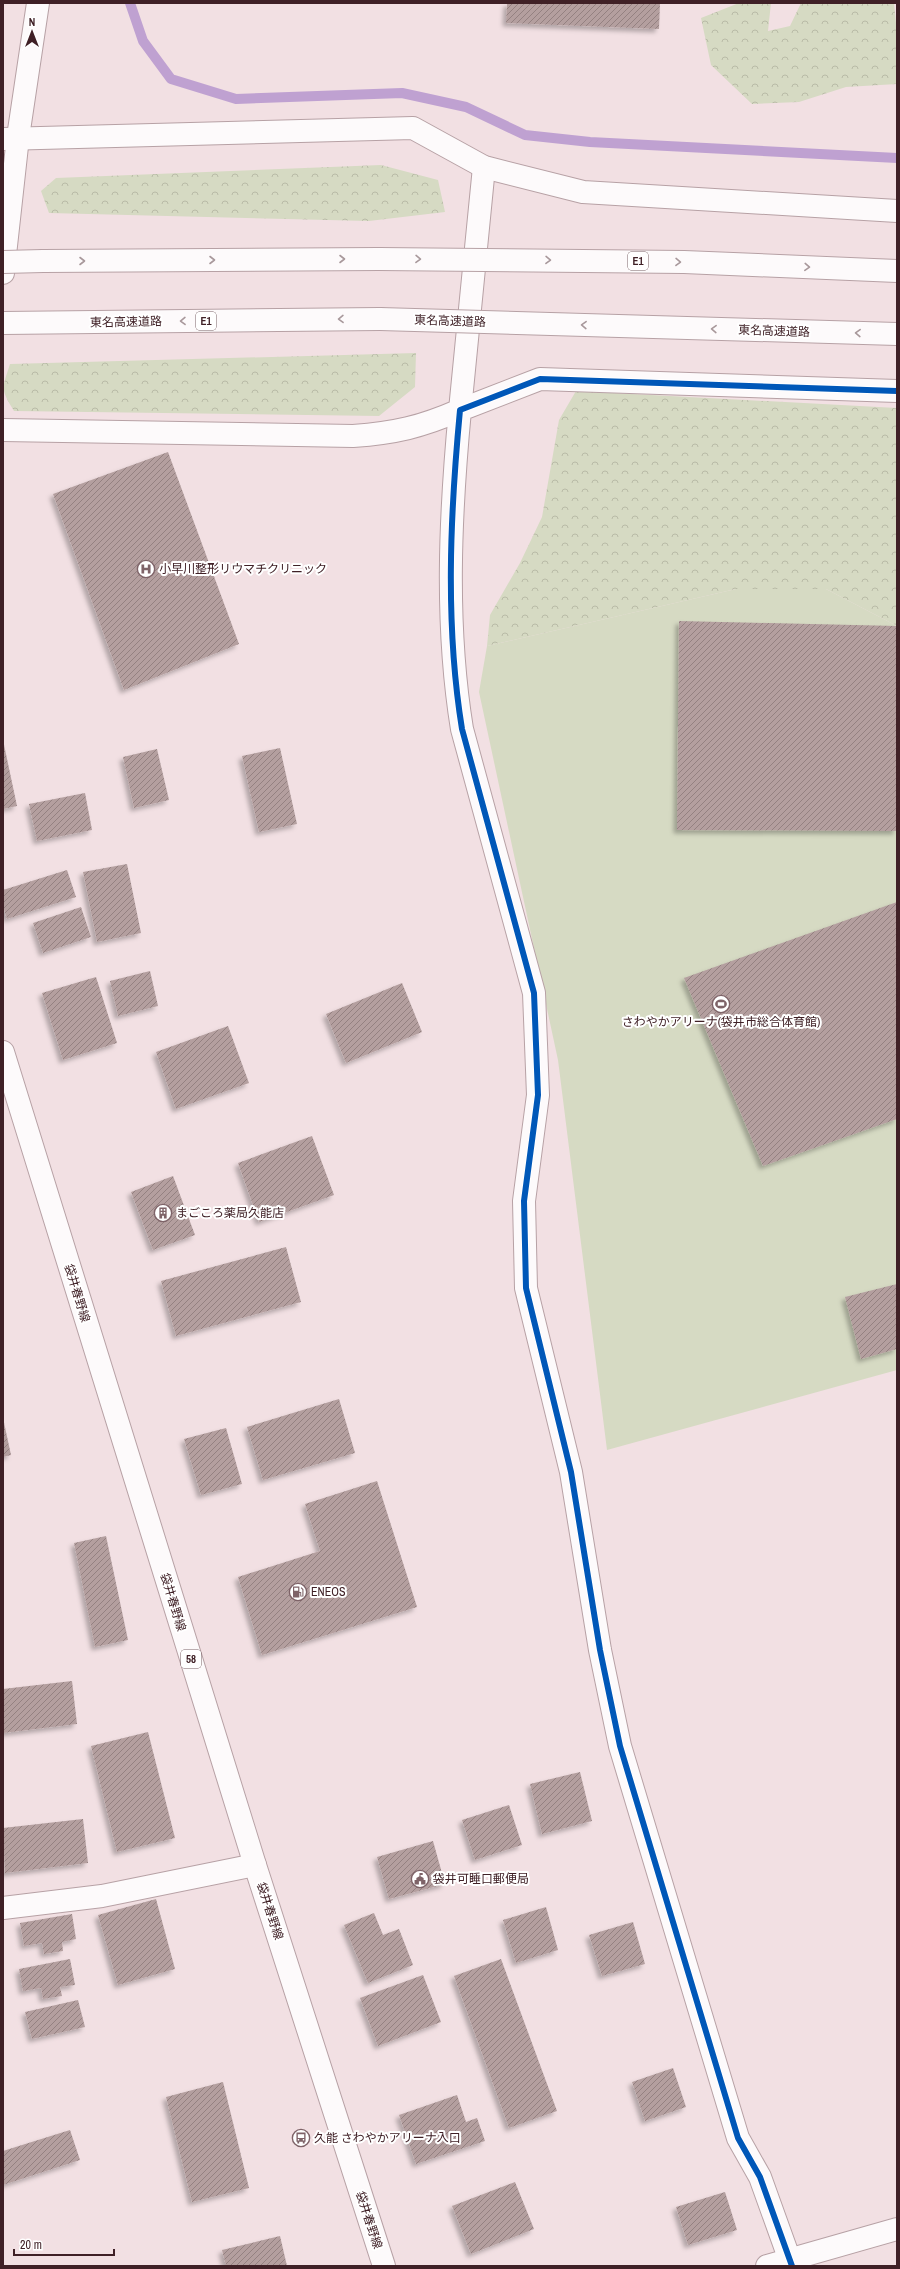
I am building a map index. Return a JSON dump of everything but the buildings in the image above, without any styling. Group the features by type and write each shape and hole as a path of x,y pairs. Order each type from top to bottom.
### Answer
{"main road":[{"path":"3,273 11,138 38,3"},
{"path":"11,138 413,128 484,167 583,192 897,211"},
{"path":"484,167 456,458 450,591 456,695 462,729 534,993 538,1095 524,1201 526,1288 571,1472 600,1650 620,1746 738,2138 760,2177 791,2263"},
{"name":"E1","path":"3,262 379,259 684,262 897,271"},
{"name":"東名高速道路","path":"3,323 380,319 897,334"},
{"path":"3,430 353,436 387,434 410,429 540,379 897,391"},
{"name":"袋井春野線","path":"3,1052 255,1865 384,2266"},
{"path":"3,1908 102,1896 255,1865"},
{"path":"768,2266 791,2263 897,2229"}],"green space":[{"path":"739,3 771,3 768,31 790,26 801,3 894,3 897,33 897,84 846,87 799,102 752,104 711,65 701,18"},
{"path":"381,165 438,180 445,212 369,221 49,213 41,191 56,178"},
{"path":"416,353 415,387 379,416 14,411 4,393 5,379 10,364"},
{"path":"576,391 897,408 897,626 826,589 736,589 487,646 490,615 520,563 542,517 559,420"},
{"name":"さわやかアリーナ(袋井市総合体育館)","path":"736,589 826,589 897,626 897,1370 607,1450 558,1060 479,692 487,646"}],"waterway":[{"path":"130,3 143,41 171,79 236,99 402,93 466,107 525,135 590,142 897,158"}],"cycle path":[{"path":"792,2266 760,2177 738,2138 620,1746 600,1650 571,1472 526,1288 524,1201 538,1095 534,993 462,729 453,650 451,610 454,490 460,410 540,379 897,391"}],"place":[{"name":"小早川整形リウマチクリニック","path":"146,569"},
{"name":"さわやかアリーナ(袋井市総合体育館)","path":"721,1004"},
{"name":"まごころ薬局久能店","path":"163,1213"},
{"name":"ENEOS","path":"298,1592"},
{"name":"袋井可睡口郵便局","path":"420,1879"},
{"name":"久能 さわやかアリーナ入口","path":"301,2138"}]}
